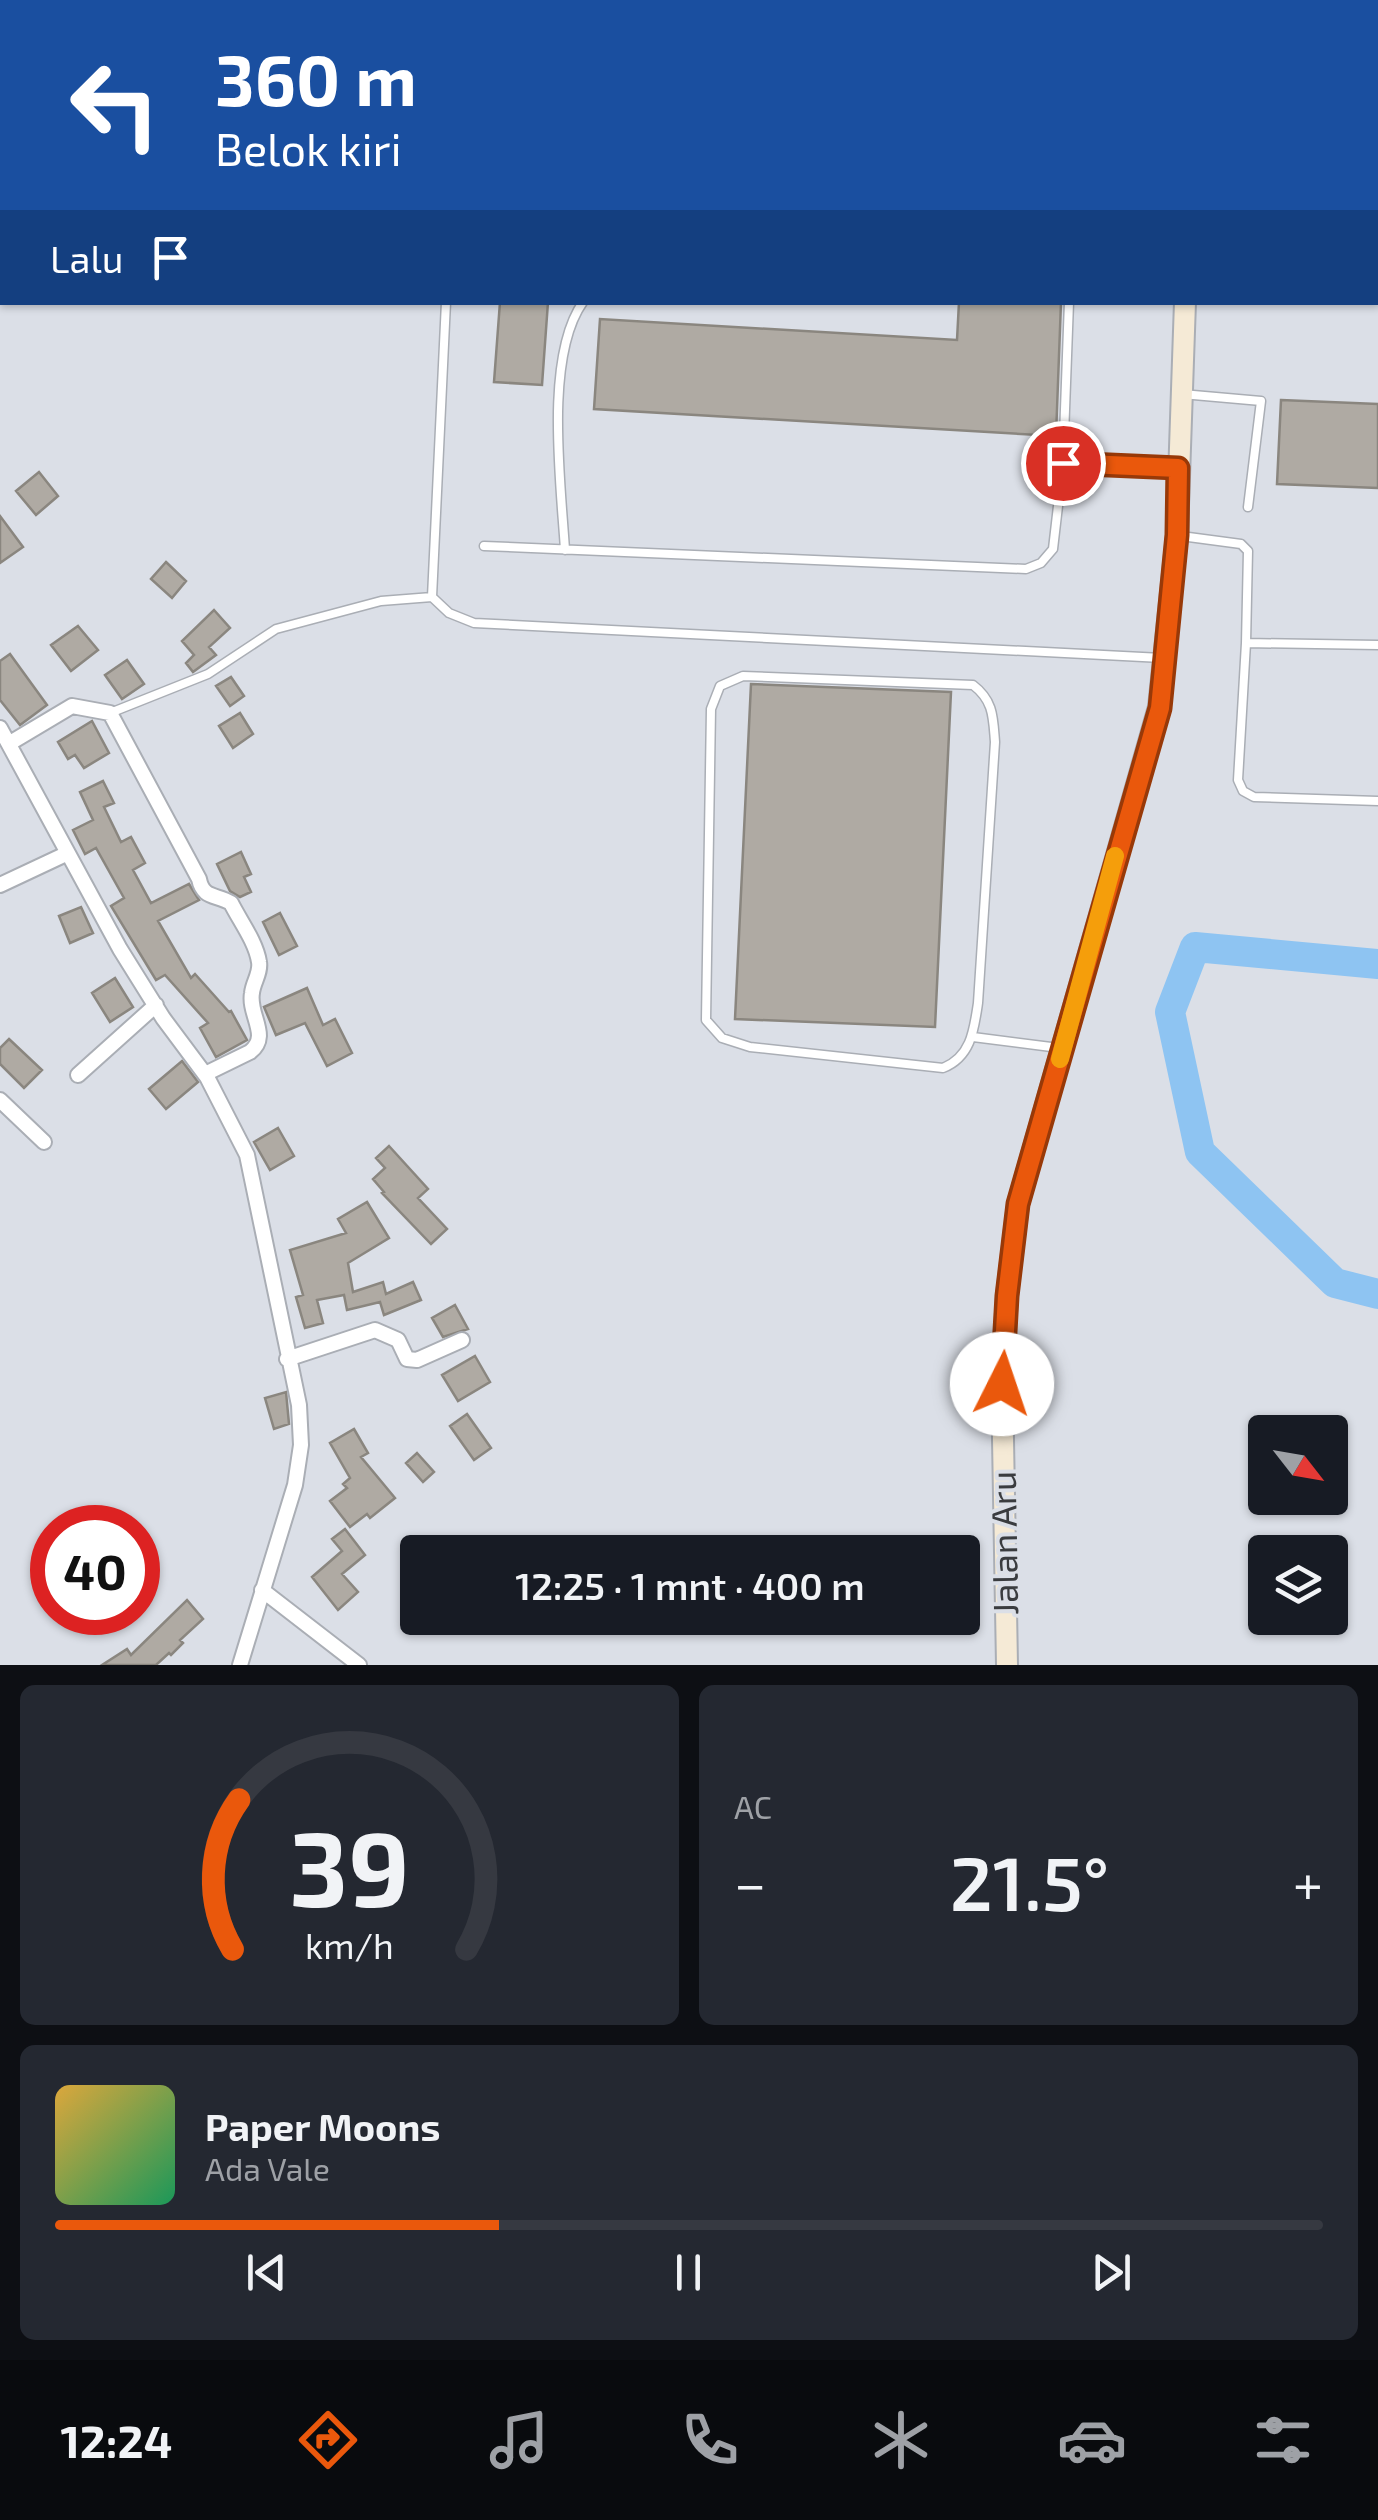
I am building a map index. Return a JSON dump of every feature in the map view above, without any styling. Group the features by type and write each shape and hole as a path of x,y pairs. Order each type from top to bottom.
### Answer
{"street":[{"name":"Jalan Aru","path":"1007,1665 1002,1384 1018,1204 1160,708 1177,535 1185,305"},
{"path":"10,743 72,706 110,714 201,890 231,903 259,958 252,1008 261,1036 250,1052 205,1074"},
{"path":"0,728 66,854 156,1005 205,1074 247,1155 299,1405 301,1445 295,1485 240,1665"},
{"path":"0,886 66,854"},
{"path":"78,1076 156,1005"},
{"path":"0,1100 44,1142"},
{"path":"287,1358 375,1330 398,1340 408,1359 417,1360 462,1340"},
{"path":"262,1590 358,1665"}],"lane":[{"path":"432,598 446,305"},
{"path":"565,550 559,432 564,347 582,305"},
{"path":"484,546 1026,569 1041,564 1053,549 1063,463 1070,305"},
{"path":"1182,394 1261,401 1248,507"},
{"path":"1063,463 1178,468"},
{"path":"1177,535 1241,544 1248,551 1238,780 1243,791 1254,797 1378,800"},
{"path":"110,714 208,674 276,629 380,600 432,598 450,614 474,623 1166,658"},
{"path":"1246,642 1378,645"},
{"path":"742,676 960,684 984,693 993,708 995,742 978,1003 972,1038 956,1063 942,1068 750,1047 722,1038 706,1020 711,709 720,686 742,676"},
{"path":"972,1038 1063,1049"}],"building":[{"path":"500,305 548,305 542,385 494,382"},
{"path":"959,305 1061,305 1056,436 594,409 600,319 957,340"},
{"path":"1281,400 1378,404 1378,488 1277,484"},
{"path":"39,472 58,496 36,515 16,491"},
{"path":"0,516 23,547 0,563"},
{"path":"166,562 186,581 172,598 151,579"},
{"path":"214,610 230,628 209,647 216,655 193,672 186,663 194,655 182,641"},
{"path":"78,626 98,650 71,671 51,645"},
{"path":"10,654 47,705 20,725 0,700 0,661"},
{"path":"127,660 144,684 122,699 105,675"},
{"path":"231,677 244,696 230,706 216,686"},
{"path":"751,684 951,692 935,1027 735,1019"},
{"path":"240,713 253,734 233,748 219,726"},
{"path":"92,721 109,753 84,768 75,755 68,759 58,742"},
{"path":"103,781 114,803 104,807 121,842 131,837 145,863 133,870 151,903 189,884 199,900 158,921 191,978 195,974 231,1011 247,1040 216,1057 200,1028 208,1023 165,975 156,980 111,906 124,898 96,848 85,854 73,830 93,820 80,792"},
{"path":"241,852 251,874 244,877 251,892 240,897 230,891 217,864"},
{"path":"81,907 93,933 70,943 59,916"},
{"path":"280,913 297,946 279,955 263,922"},
{"path":"115,978 133,1007 110,1022 92,993"},
{"path":"307,988 323,1025 335,1019 352,1053 327,1066 305,1023 276,1035 264,1007"},
{"path":"9,1039 42,1070 24,1088 0,1064 0,1048"},
{"path":"182,1061 198,1082 166,1109 149,1089"},
{"path":"278,1128 294,1156 270,1170 254,1142"},
{"path":"389,1146 428,1189 418,1198 447,1229 431,1244 373,1179 385,1168 376,1158"},
{"path":"367,1202 389,1238 348,1263 353,1292 383,1282 386,1294 413,1282 421,1300 384,1315 380,1302 347,1310 344,1295 317,1300 323,1323 305,1328 296,1297 303,1295 290,1250 346,1233 338,1219"},
{"path":"455,1305 468,1329 443,1337 432,1318"},
{"path":"475,1356 490,1382 458,1401 442,1375"},
{"path":"286,1392 289,1424 274,1429 265,1398"},
{"path":"467,1414 491,1448 474,1460 450,1426"},
{"path":"354,1429 368,1453 361,1457 395,1498 370,1518 367,1514 350,1527 330,1501 347,1488 343,1484 350,1478 330,1443"},
{"path":"417,1453 434,1472 423,1482 406,1463"},
{"path":"345,1529 365,1555 342,1574 358,1592 338,1610 312,1577 342,1551 332,1539"},
{"path":"187,1600 203,1619 180,1640 183,1643 171,1655 156,1665 102,1665 127,1649 131,1655 151,1635 160,1635 160,1627"}],"waterway":[{"path":"1378,964 1195,947 1170,1012 1200,1152 1335,1283 1378,1294"}],"slow traffic":[{"path":"1060,1059 1115,856"}],"route":[{"path":"1002,1384 1018,1204 1124,822 1160,708 1177,535 1178,468 1063,463"}]}
